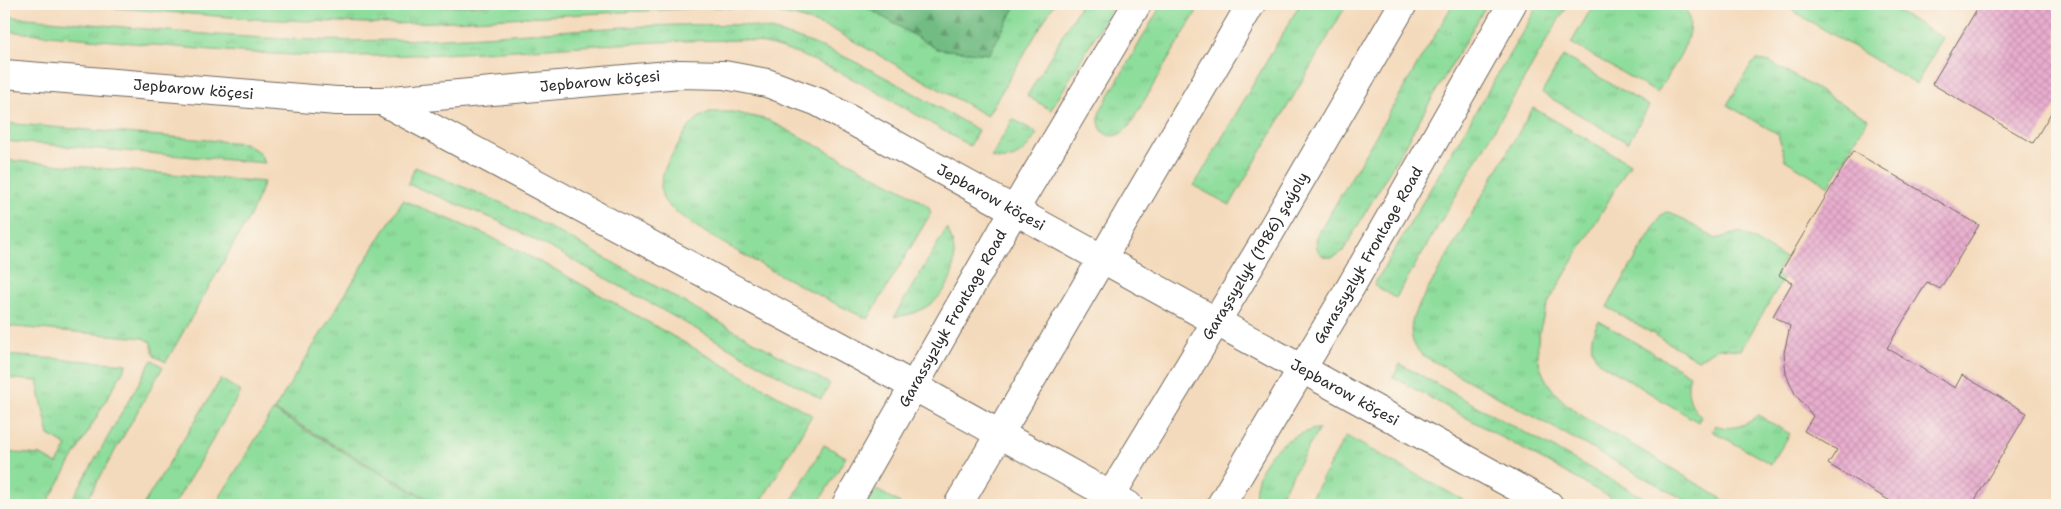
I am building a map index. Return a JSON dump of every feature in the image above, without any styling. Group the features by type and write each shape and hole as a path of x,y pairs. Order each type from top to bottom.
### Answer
{"street":[{"name":"Garassyzlyk Frontage Road","path":"846,505 1015,209 1137,4"},
{"path":"958,505 1251,4"},
{"name":"Garaşsyzlyk (1986) şaýoly","path":"1115,502 1217,321 1403,4"},
{"name":"Garassyzlyk Frontage Road","path":"1221,505 1303,370 1512,4"},
{"name":"Jepbarow köçesi","path":"4,74 336,101 382,100 680,74 724,75 767,83 818,102 1549,505"},
{"name":"Jepbarow köçesi","path":"382,100 915,387 1115,502"}],"green space":[{"path":"67,4 428,4 439,7 505,4 861,4 937,49 989,54 1017,4 1054,4 987,116 834,30 798,17 759,10 717,7 395,24 254,19"},
{"path":"861,4 1017,4 989,54 937,49"},
{"path":"1081,4 1114,4 1051,110 1027,96"},
{"path":"1162,4 1201,4 1128,128 1116,135 1106,134 1100,126 1100,111"},
{"path":"1300,4 1347,4 1230,205 1194,186"},
{"path":"1453,4 1487,4 1343,251 1332,257 1323,256 1317,249 1317,236"},
{"path":"1539,4 1568,4 1396,298 1374,285"},
{"path":"1594,4 1681,4 1688,14 1690,25 1688,36 1677,61 1657,93 1571,43"},
{"path":"1787,4 1885,4 1943,38 1916,84 1796,13"},
{"path":"4,16 200,34 347,41 657,26 744,25 806,41 836,53 894,82 978,130 970,146 831,68 773,46 744,40 640,43 380,56 288,55 206,50 4,31"},
{"path":"1563,56 1649,106 1628,143 1542,93"},
{"path":"1757,60 1770,62 1868,119 1829,186 1785,160 1778,134 1727,105 1751,65"},
{"path":"1533,108 1630,164 1550,300 1540,327 1538,346 1538,355 1543,374 1561,399 1573,409 1732,505 1694,505 1422,355 1415,345 1411,328 1416,310"},
{"path":"710,112 733,112 768,120 908,193 928,206 931,213 868,319 792,282 726,245 697,227 675,211 664,200 661,187 668,161 693,122"},
{"path":"1013,119 1037,133 1019,155 1006,159 991,157"},
{"path":"4,123 244,143 259,152 265,163 4,141"},
{"path":"4,160 264,182 252,212 166,362 154,356 151,342 144,338 4,326"},
{"path":"415,167 504,204 573,240 830,384 821,399 564,255 496,220 408,184"},
{"path":"403,200 489,236 556,270 812,415 759,505 438,505 274,410"},
{"path":"1666,212 1672,213 1716,239 1741,232 1785,258 1776,274 1783,279 1741,350 1718,348 1698,360 1607,307 1661,215"},
{"path":"947,228 953,244 954,260 952,274 946,288 937,299 925,308 911,314 894,317"},
{"path":"1599,321 1690,375 1689,398 1701,417 1698,422 1600,363 1592,348 1592,337"},
{"path":"4,355 127,364 46,505 4,505 4,452 41,455 57,464 67,446 49,435 37,381 4,378"},
{"path":"152,360 163,367 84,505 69,505"},
{"path":"1400,364 1657,505 1624,505 1393,377"},
{"path":"221,379 241,392 174,505 143,505"},
{"path":"273,411 435,505 215,505"},
{"path":"1758,415 1790,434 1771,464 1712,431 1715,425 1726,428 1744,425"},
{"path":"1319,429 1275,505 1255,505 1258,477 1270,455 1289,440"},
{"path":"1346,436 1472,505 1307,505"},
{"path":"824,445 846,457 817,505 789,505"},
{"path":"877,490 900,503 899,505 864,505"}],"building":[{"path":"1980,4 2057,4 2057,103 2033,143 1932,84"},
{"path":"1853,151 1979,225 1940,289 1927,282 1887,348 1955,388 1962,375 2027,413 1972,505 1897,505 1828,464 1837,450 1804,431 1813,416 1795,394 1786,374 1784,353 1790,326 1773,316 1792,283 1779,275"}]}
